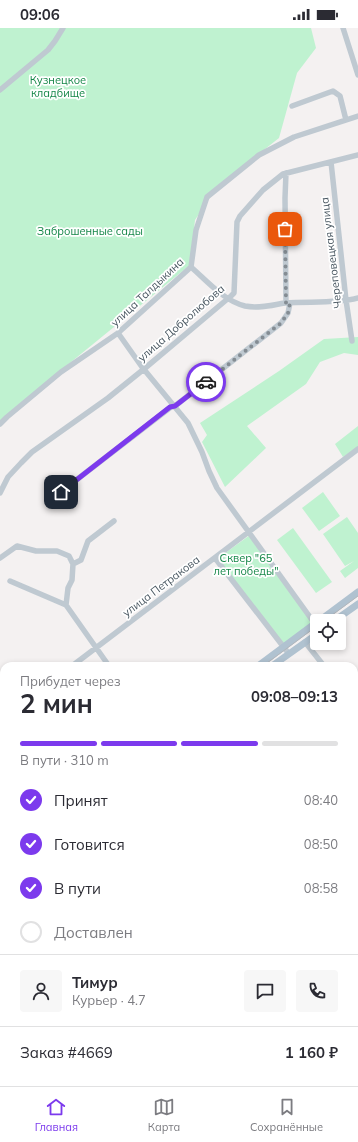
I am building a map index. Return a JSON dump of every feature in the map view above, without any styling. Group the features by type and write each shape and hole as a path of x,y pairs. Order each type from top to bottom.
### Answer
{"main road":[{"path":"328,614 358,592"},
{"path":"344,614 358,604"},
{"path":"263,662 310,627"},
{"path":"278,662 310,639"}],"street":[{"path":"0,90 48,50 63,28"},
{"path":"343,28 358,75"},
{"path":"292,106 333,91 340,96 346,120"},
{"name":"улица Талдыкина","path":"0,424 61,372 118,333 192,267 196,230 207,197 259,155 294,137 358,116"},
{"name":"улица Добролюбова","path":"0,493 8,477 32,452 108,398 234,293 237,222 240,216 263,190 283,174 358,155"},
{"name":"Череповецкая улица","path":"331,162 352,341"},
{"path":"49,501 170,407 175,406 281,323 288,313 285,198 286,173"},
{"path":"192,267 216,290 227,298 245,306 257,307 288,303 358,298"},
{"path":"118,333 144,369 188,423 217,488 311,614"},
{"name":"улица Петракова","path":"77,662 358,449"},
{"path":"73,564 81,560 88,541 114,521"},
{"path":"0,558 16,546 36,551 57,551 69,556 73,564 72,580 68,588 66,605"},
{"path":"215,558 289,654"},
{"path":"10,581 66,605 106,662"},
{"path":"305,642 321,662"}],"green space":[{"name":"Заброшенные сады","path":"0,28 311,28 316,48 297,73 279,138 217,187 195,220 190,265 11,411 0,423"},
{"path":"358,337 358,355 344,353 320,362 306,384 247,426 266,448 225,487 202,442 207,435 200,423 279,371 324,339"},
{"path":"358,426 358,447 343,457 335,444"},
{"path":"323,492 340,516 319,531 302,508"},
{"path":"347,517 358,533 358,568 345,578 340,571 354,561 345,566 323,534"},
{"path":"293,528 332,582 316,593 277,540"},
{"name":"Сквер \"65 лет победы\"","path":"250,535 310,618 310,624 282,645 217,559"}],"tram line":[{"path":"334,614 358,596"},
{"path":"268,662 310,631"}],"way so far":[{"path":"206,382 281,323 288,313 290,303 286,303 285,229"}],"route":[{"path":"61,492 170,407 175,406 206,382"}],"park label":[{"name":"Кузнецкое кладбище","path":"58,86"}]}
